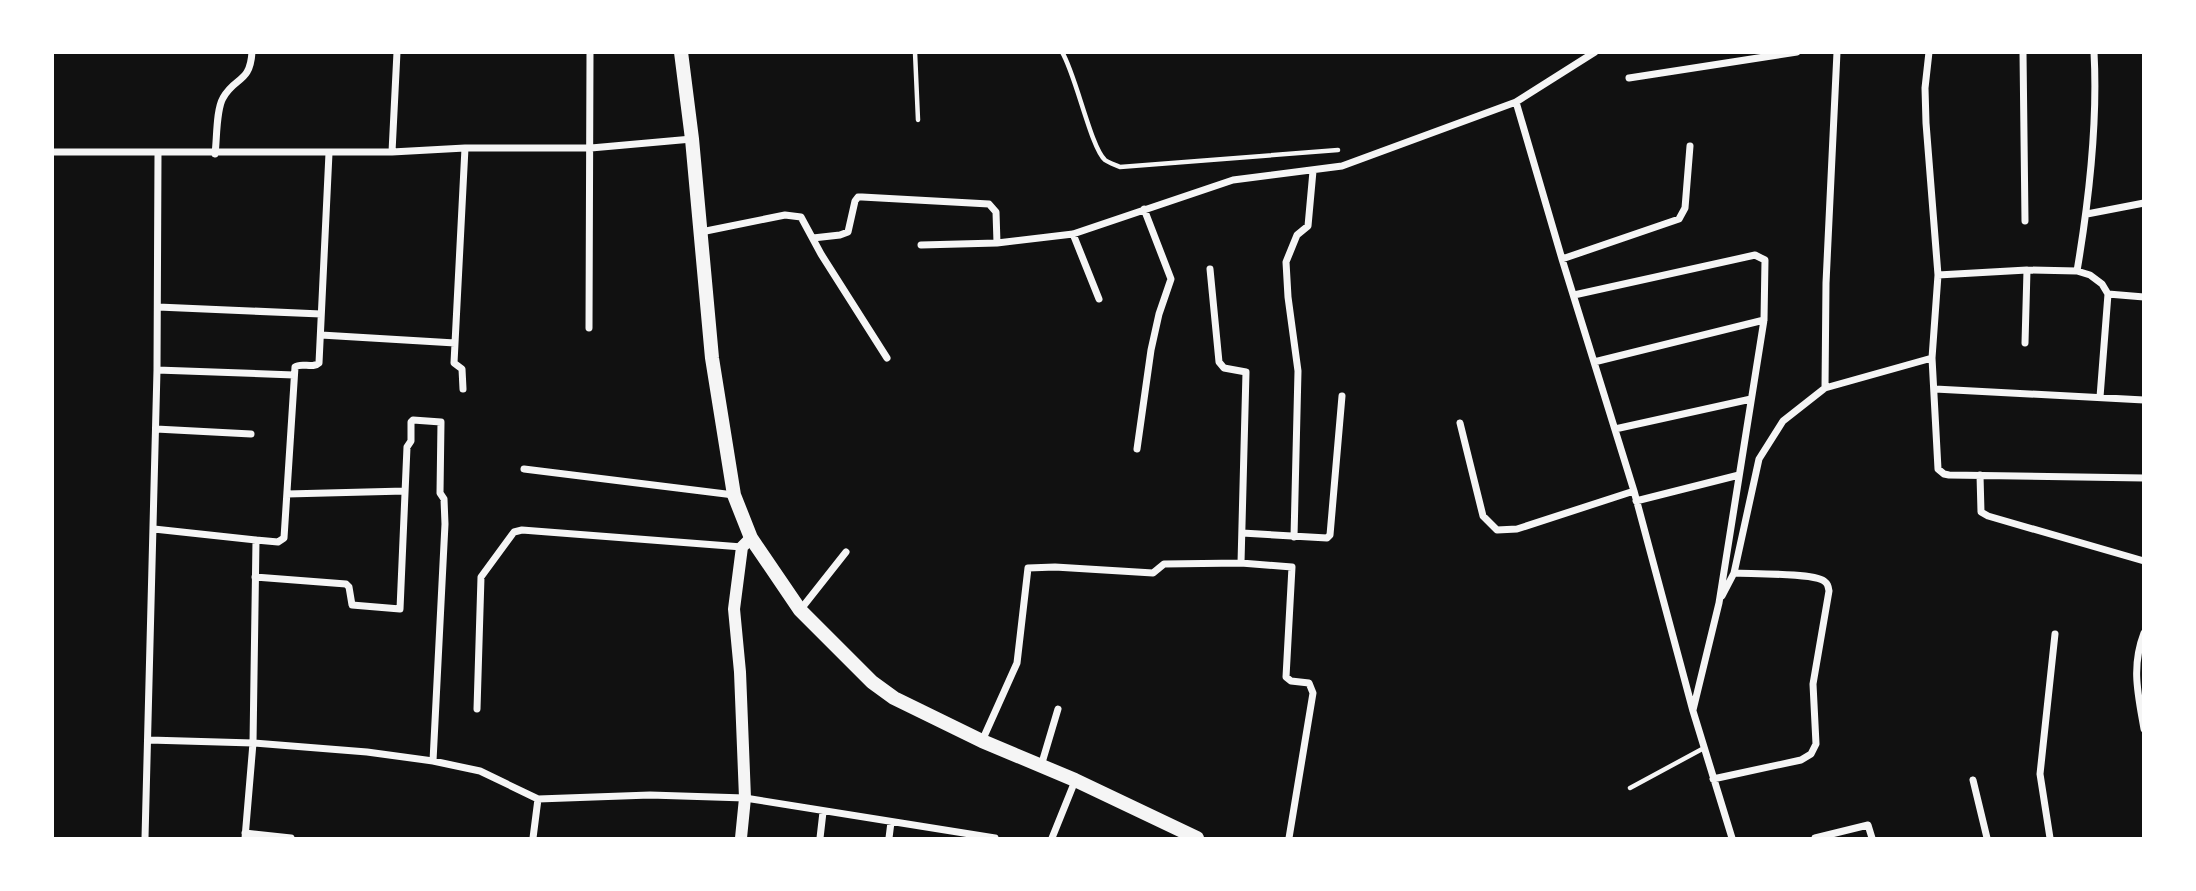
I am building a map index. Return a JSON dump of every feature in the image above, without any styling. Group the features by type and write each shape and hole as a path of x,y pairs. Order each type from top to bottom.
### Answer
{"highway":[{"path":"681,52 692,139 712,358 734,495 746,542 800,610 872,682 894,698 982,741 1075,780 1197,838"}],"main road":[{"path":"741,838 745,798 740,672 734,609 746,542"}],"street":[{"path":"215,154 221,101 249,72 252,52"},
{"path":"392,152 397,52"},
{"path":"589,328 590,52"},
{"path":"921,245 997,243 1073,234 1233,180 1342,166 1516,102 1595,52"},
{"path":"1629,78 1797,52"},
{"path":"1825,388 1826,283 1837,52"},
{"path":"1929,52 1926,123 1938,275 1932,358 1938,468 1949,475 2144,478"},
{"path":"2023,52 2025,222"},
{"path":"2077,271 2087,214 2096,83 2094,52"},
{"path":"1516,102 1634,491 1693,711 1732,838"},
{"path":"52,152 215,154 591,148 692,139"},
{"path":"1562,259 1679,219 1685,208 1690,146"},
{"path":"463,389 462,369 454,363 465,148"},
{"path":"153,529 278,542 284,538 296,365 315,366 319,363 329,153"},
{"path":"145,838 156,429 158,154"},
{"path":"1294,537 1298,371 1286,262 1297,235 1308,226 1313,171"},
{"path":"813,238 848,232 855,201 862,197 989,204 996,212 997,243"},
{"path":"2087,214 2144,203"},
{"path":"1137,449 1151,350 1171,279 1144,209"},
{"path":"701,232 791,214 801,218 887,358"},
{"path":"1073,234 1099,299"},
{"path":"1574,295 1755,255 1765,260 1764,320 1718,603 1693,711"},
{"path":"1210,269 1219,362 1224,368 1246,372 1241,564"},
{"path":"1938,275 2028,270 2077,271 2090,275 2102,284 2108,294 2100,397"},
{"path":"2025,344 2028,270"},
{"path":"2108,294 2144,297"},
{"path":"158,307 321,314"},
{"path":"1594,362 1764,320"},
{"path":"321,335 455,343"},
{"path":"1718,603 1734,573 1759,459 1783,421 1825,388 1932,358"},
{"path":"157,370 295,375"},
{"path":"1935,389 2144,400"},
{"path":"1242,533 1294,537 1330,536 1342,396"},
{"path":"1615,429 1751,398"},
{"path":"255,577 346,584 352,605 400,609 407,447 411,441 411,422 440,421 440,493 444,499 445,524 433,761"},
{"path":"1460,423 1483,516 1497,530 1517,529 1634,491"},
{"path":"156,429 251,434"},
{"path":"524,469 734,495"},
{"path":"1636,502 1739,475"},
{"path":"1980,475 1981,512 1988,516 2144,561"},
{"path":"287,494 405,491"},
{"path":"477,709 481,577 514,532 522,530 746,542"},
{"path":"256,540 253,743 245,836 291,838"},
{"path":"800,610 846,552"},
{"path":"982,741 1017,663 1028,568 1153,573 1159,565 1164,564 1292,567 1286,677 1291,681 1309,683 1313,693 1289,838"},
{"path":"1713,779 1801,760 1811,754 1816,744 1813,684 1828,585 1820,579 1803,576 1734,573"},
{"path":"2144,633 2137,649 2135,669 2144,729"},
{"path":"2050,838 2040,774 2055,634"},
{"path":"1041,766 1058,709"},
{"path":"149,740 253,743 367,752 433,761 480,771 538,799 650,795 745,798 995,838"},
{"path":"1052,838 1075,780"},
{"path":"1973,780 1987,838"},
{"path":"533,838 538,799"},
{"path":"820,838 823,812"},
{"path":"889,838 891,822"},
{"path":"1815,838 1868,825 1872,838"}],"lane":[{"path":"915,52 918,120"},
{"path":"1063,53 1079,90 1097,148 1105,160 1120,167 1338,150"},
{"path":"1630,788 1704,748"}]}
